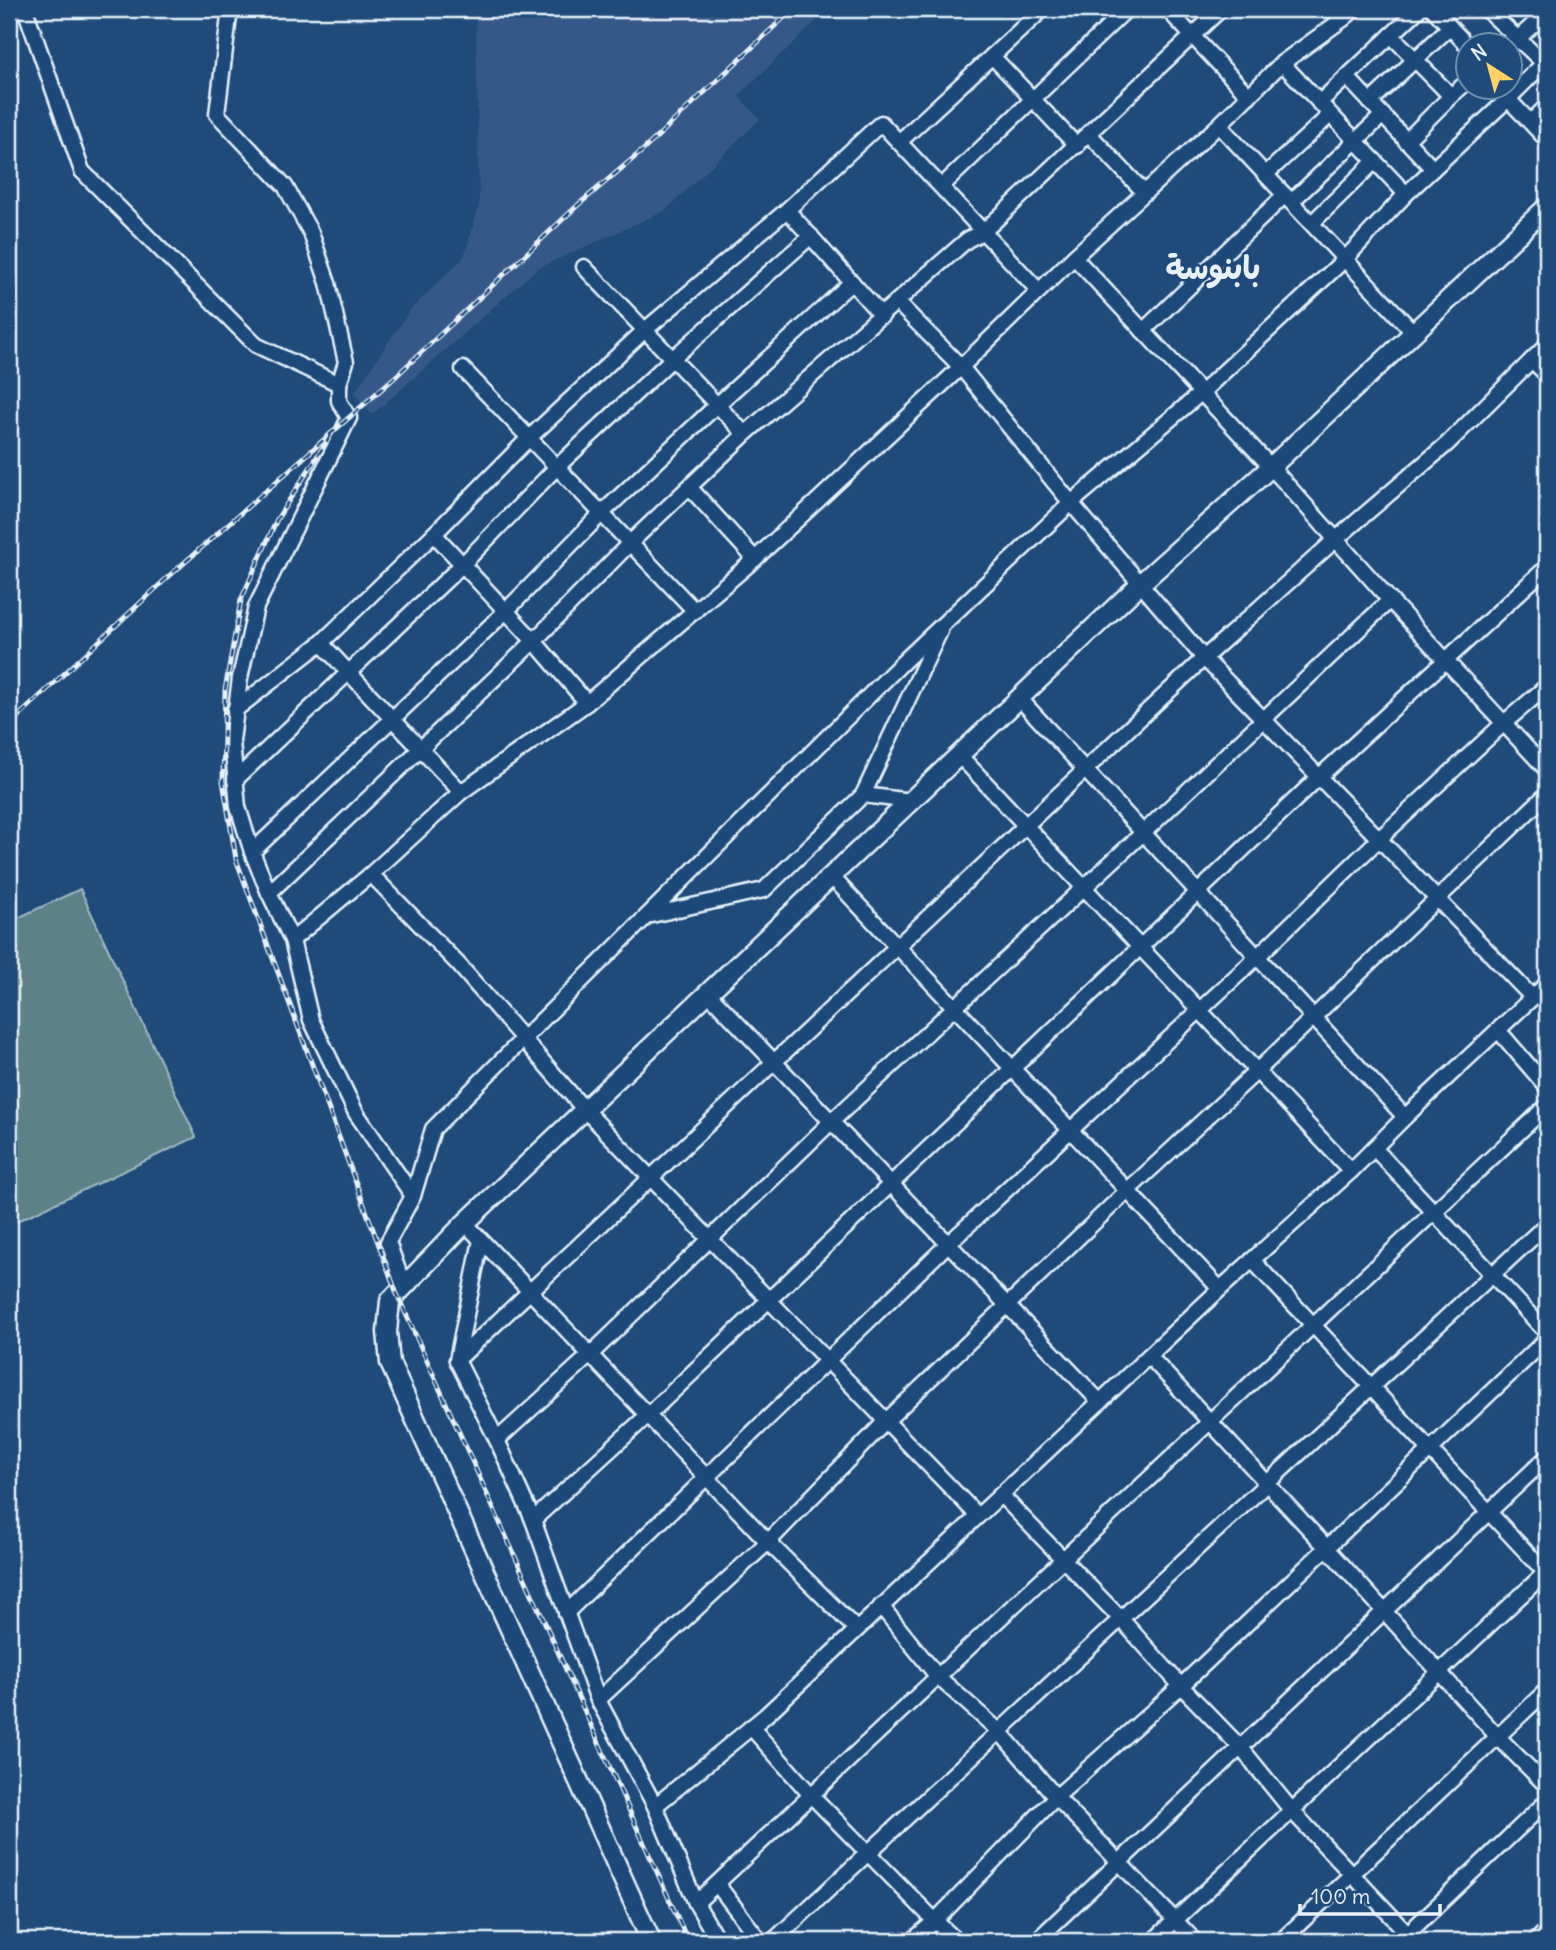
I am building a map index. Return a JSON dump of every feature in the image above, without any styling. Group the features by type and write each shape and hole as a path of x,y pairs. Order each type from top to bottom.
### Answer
{"main road":[{"path":"651,1941 390,1363 387,1332 390,1301 465,1223 1019,698 1547,208"}],"street":[{"path":"25,9 82,171 256,345 339,384"},
{"path":"230,9 217,114 285,186 311,233 328,283 346,362 339,384 339,401 349,418 256,607 240,678 232,741 238,807 252,852 292,940 311,1020 356,1113 413,1196"},
{"path":"899,142 1043,9"},
{"path":"942,186 1127,9"},
{"path":"1167,9 1249,96"},
{"path":"269,893 534,641 630,542 745,434 967,240 985,231 1221,9"},
{"path":"292,940 371,874 461,792 587,703 755,559 1282,63 1338,14 1355,9"},
{"path":"1319,103 1419,9"},
{"path":"1433,9 1455,32"},
{"path":"1486,9 1505,32"},
{"path":"1524,34 1547,12"},
{"path":"1370,102 1450,27"},
{"path":"1391,35 1451,96"},
{"path":"1524,50 1545,65 1524,84"},
{"path":"992,56 1077,146"},
{"path":"1282,63 1406,194"},
{"path":"1347,77 1433,169"},
{"path":"1406,141 1454,93"},
{"path":"404,1287 388,1242 413,1196 433,1129 944,623 1071,503 1201,393 1345,259 1406,194 1505,102"},
{"path":"1511,102 1547,140"},
{"path":"1531,122 1547,106"},
{"path":"1266,174 1330,114"},
{"path":"1143,331 1383,115"},
{"path":"235,710 321,643 529,438 645,330 788,210 881,123 1039,291"},
{"path":"1219,125 1415,333"},
{"path":"1089,134 1144,192"},
{"path":"1311,223 1375,161"},
{"path":"788,210 882,316"},
{"path":"236,780 463,564 557,467 672,359 811,236"},
{"path":"1074,257 1271,467 1547,770"},
{"path":"583,267 745,434"},
{"path":"252,852 506,611 602,513 852,282"},
{"path":"897,302 961,367 1071,503 1204,658 1533,998"},
{"path":"457,1360 1204,658 1447,444 1547,345"},
{"path":"1532,360 1547,375"},
{"path":"463,369 695,611"},
{"path":"689,487 755,559"},
{"path":"434,534 534,641 587,703"},
{"path":"533,1520 648,1415 1319,777 1447,662 1547,567"},
{"path":"497,1440 590,1355 831,1122 1390,600"},
{"path":"646,916 764,890 863,795 944,623"},
{"path":"321,643 461,792"},
{"path":"566,1614 948,1244 1257,957 1379,839 1547,686"},
{"path":"1019,698 1405,1117"},
{"path":"959,755 1351,1171"},
{"path":"598,1700 768,1542 886,1422 1007,1305 1314,1018 1547,794"},
{"path":"863,795 911,801"},
{"path":"371,874 459,965 584,1109 978,1516"},
{"path":"831,876 1220,1289"},
{"path":"655,1806 765,1716 1220,1289 1351,1171 1547,984"},
{"path":"708,993 1100,1402"},
{"path":"1498,1030 1547,1087"},
{"path":"696,1903 1547,1106"},
{"path":"1374,1148 1547,1333"},
{"path":"465,1223 768,1542 856,1629"},
{"path":"773,1941 1547,1224"},
{"path":"481,1240 457,1360 533,1520 598,1700 655,1806 696,1903 718,1941"},
{"path":"1153,1941 1547,1572 1252,1260"},
{"path":"912,1941 935,1921 1056,1797 1181,1686 1547,1339"},
{"path":"1149,1356 1498,1737 1547,1786"},
{"path":"1037,1941 1547,1457"},
{"path":"1001,1495 1241,1748 1292,1811 1353,1875 1408,1939 1547,1801"},
{"path":"881,1606 937,1677 999,1731 1056,1797 1195,1941"},
{"path":"1281,1941 1547,1690"},
{"path":"751,1727 811,1795 957,1941"},
{"path":"717,1884 760,1941"},
{"path":"1536,1941 1547,1930"}],"shaded area":[{"path":"479,9 829,9 738,96 760,119 665,211 538,268 372,415 354,393 410,310 464,257 479,206 476,19"}],"green space":[{"path":"80,889 196,1137 9,1225 9,922"}],"railway":[{"path":"9,725 167,578 395,377 793,9"},
{"path":"331,435 277,519 241,600 225,690 223,781 236,859 397,1294 688,1941"}],"district":[{"name":"بابنوسة","path":"1213,267"}]}
